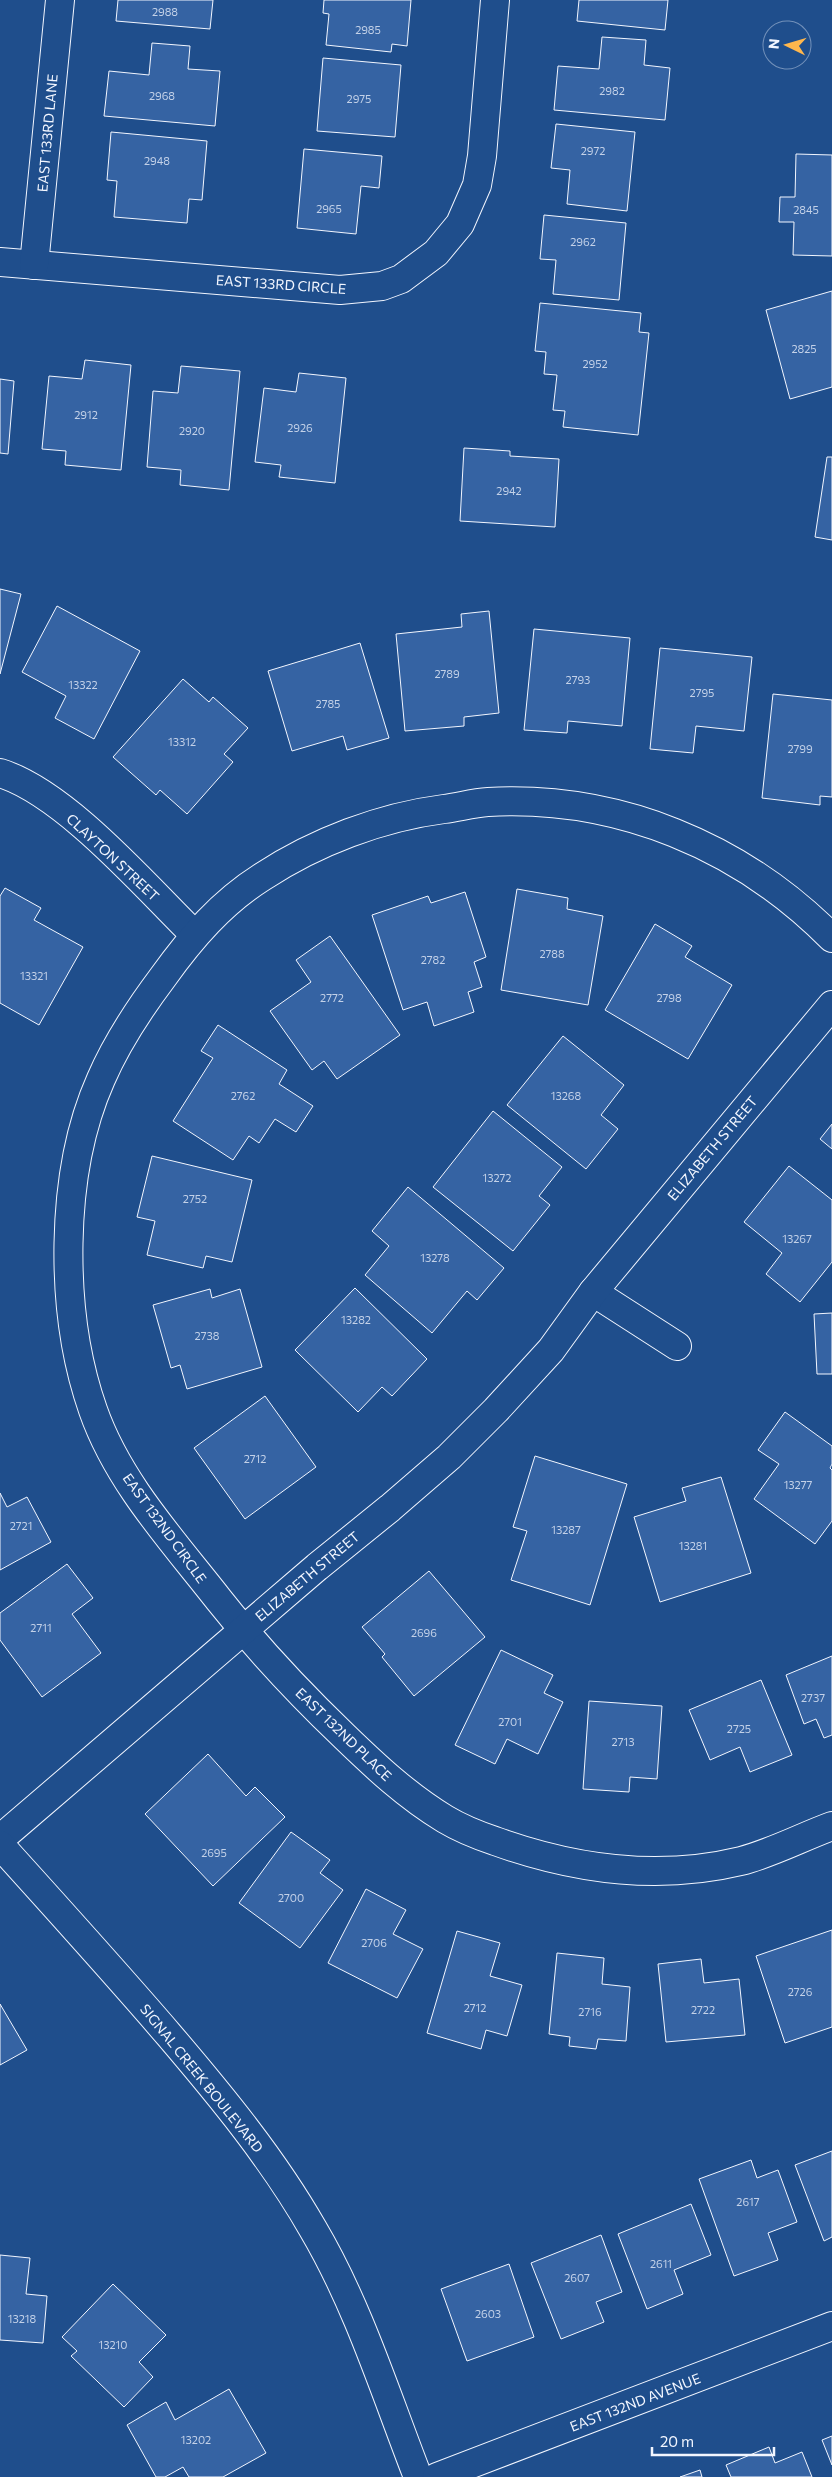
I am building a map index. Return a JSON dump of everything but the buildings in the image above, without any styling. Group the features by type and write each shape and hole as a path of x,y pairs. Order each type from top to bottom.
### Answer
{"street":[{"name":"EAST 133RD LANE","path":"34,265 60,0"},
{"name":"EAST 133RD CIRCLE","path":"0,262 340,290 382,286 401,279 436,253 460,224 477,186 482,156 496,0"},
{"name":"CLAYTON STREET","path":"0,773 41,793 89,830 194,934"},
{"name":"EAST 132ND CIRCLE","path":"243,1631 152,1516 118,1464 92,1408 76,1348 70,1316 68,1246 74,1174 89,1110 101,1079 134,1015 194,934 234,897 261,877 293,859 345,835 426,811 488,802 548,804 608,812 674,831 725,855 776,889 832,938"},
{"name":"ELIZABETH STREET","path":"0,1839 449,1456 496,1410 551,1350 592,1292 832,1005"},
{"path":"592,1292 677,1346"},
{"name":"EAST 132ND PLACE","path":"243,1631 310,1704 385,1776 443,1818 468,1831 535,1855 623,1871 691,1869 744,1860 832,1826"},
{"name":"SIGNAL CREEK BOULEVARD","path":"0,1846 95,1949 210,2083 252,2138 313,2229 356,2320 418,2477"},
{"name":"EAST 132ND AVENUE","path":"437,2477 832,2326"}]}
